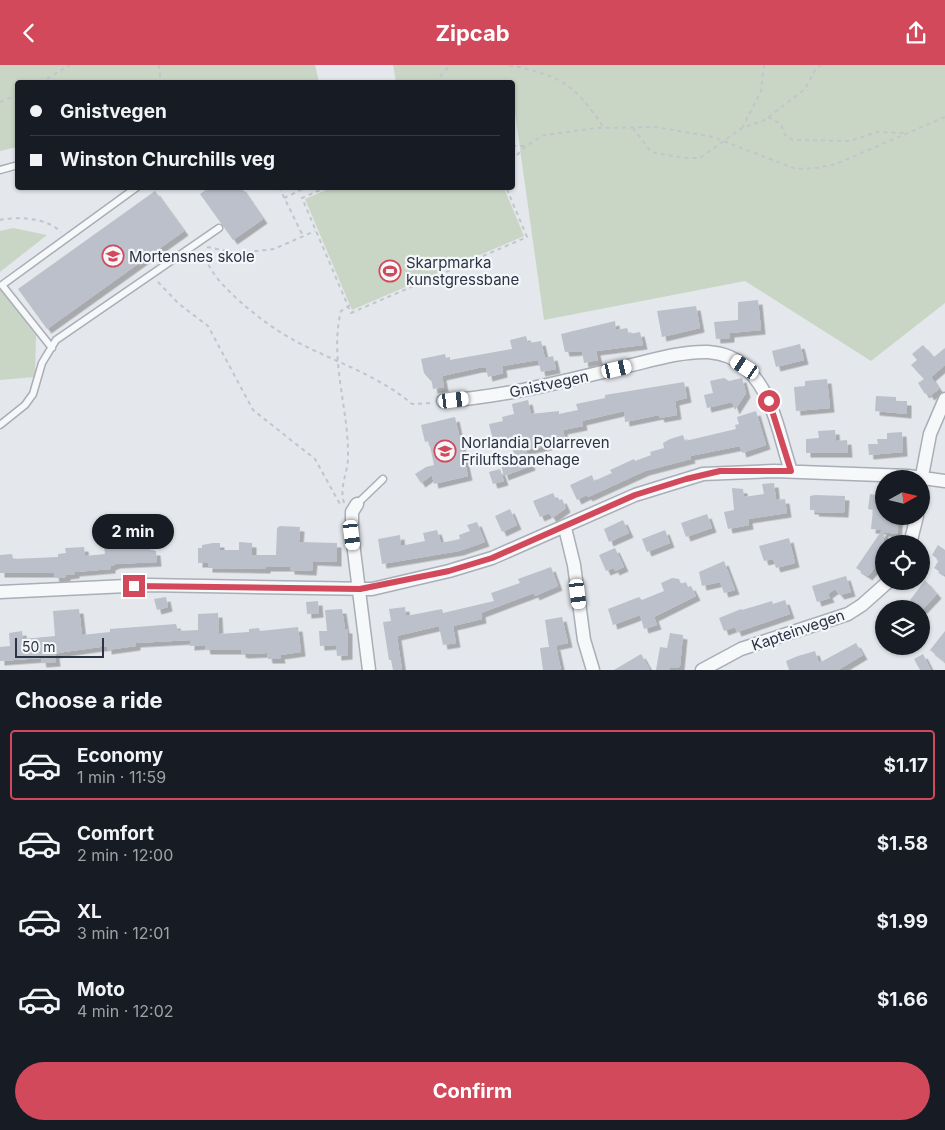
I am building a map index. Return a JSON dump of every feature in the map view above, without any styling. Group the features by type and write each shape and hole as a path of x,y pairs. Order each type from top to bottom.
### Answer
{"street":[{"name":"Gnistvegen","path":"443,401 500,394 676,356 706,352 720,354 732,358 745,367 763,389 791,471"},
{"path":"923,470 930,434 945,399"},
{"path":"0,592 148,585 360,589 388,585 469,565 565,528 643,492 703,474 739,471 791,471 875,476"},
{"path":"930,480 945,481"},
{"path":"355,510 360,589 369,670"},
{"path":"565,528 574,565 584,640 593,670"},
{"name":"Kapteinvegen","path":"702,670 741,649 816,626 853,611 880,590"}],"lane":[{"path":"0,169 15,166"},
{"path":"52,348 2,285 133,190"},
{"path":"0,425 25,405 33,395 42,363 56,340 219,227"},
{"path":"355,510 383,479"}],"path":[{"path":"45,80 70,65"},
{"path":"159,65 161,80"},
{"path":"438,80 450,65"},
{"path":"510,65 547,73 565,83 585,100 604,128"},
{"path":"742,129 761,91 764,65"},
{"path":"633,127 651,152 662,155 700,158 742,129 768,117 805,89 815,70 821,65"},
{"path":"0,102 15,96"},
{"path":"768,117 780,124 785,135 793,140 850,141 877,132 906,133"},
{"path":"516,155 526,146 544,135 604,128 656,127 724,141 796,169 806,169 836,164 945,117"},
{"path":"515,146 526,146"},
{"path":"280,190 303,236"},
{"path":"284,198 301,190"},
{"path":"320,190 302,198 351,313 527,237 507,190"},
{"path":"0,220 20,217 45,223 60,230 66,239"},
{"path":"195,244 239,253 274,249 316,231"},
{"path":"195,244 223,285 253,312 297,342 338,360 396,391 412,404 443,401"},
{"path":"151,275 179,304 208,326 253,410 315,459 343,510 355,510"},
{"path":"349,305 341,311 340,315 338,360 348,458 342,481 343,498 346,509 355,510"}],"green space":[{"path":"0,65 315,65 319,80 15,80 15,147 0,151"},
{"path":"393,65 945,65 945,303 871,361 745,281 544,320 515,113 515,80 396,80"},
{"name":"Skarpmarka kunstgressbane","path":"326,190 505,190 524,236 352,310 305,199"},
{"path":"13,228 47,235 0,272 0,231"},
{"path":"0,289 36,335 35,377 0,380"}],"building":[{"path":"206,190 243,190 263,219 233,240 200,194"},
{"path":"155,191 184,231 47,329 18,289"},
{"path":"758,300 761,330 730,333 730,338 716,339 714,322 738,320 738,302"},
{"path":"696,306 700,328 662,337 657,311"},
{"path":"615,321 616,330 627,328 629,334 640,332 643,345 596,351 598,360 584,363 582,351 565,352 561,334"},
{"path":"526,336 528,343 541,341 545,358 553,356 556,369 541,372 538,360 502,366 503,373 488,377 486,368 478,368 442,376 444,387 433,389 431,377 428,378 424,373 421,359 445,354 446,358 450,357 450,360 512,349 510,340"},
{"path":"800,344 804,360 776,367 772,351"},
{"path":"923,345 934,357 945,348 945,365 931,377 939,389 930,396 927,392 925,394 918,383 924,379 911,365 917,360 912,354"},
{"path":"724,378 729,381 742,378 746,393 735,410 732,402 707,408 704,395 713,393 710,381"},
{"path":"827,379 830,408 796,411 794,387 805,386 805,381"},
{"path":"684,382 687,398 675,401 677,415 660,418 659,415 625,422 624,411 582,421 583,426 563,430 565,439 550,442 551,445 526,450 531,466 504,476 499,458 514,454 508,436 493,440 489,424 503,421 502,417 514,414 512,404 528,400 531,414 559,411 559,414 578,410 576,404 605,398 605,395"},
{"path":"876,396 896,397 896,401 907,401 907,414 875,411"},
{"path":"756,411 766,445 742,453 740,446 690,456 691,459 645,471 588,497 587,495 577,500 570,485 592,475 594,481 612,473 610,470 634,459 635,461 651,455 650,452 664,448 663,443 670,439 683,435 685,441 736,429 735,425 739,424 737,417"},
{"path":"455,417 468,476 434,484 432,475 421,483 415,474 426,467 434,465 429,441 425,442 421,425"},
{"path":"835,430 836,441 847,440 848,453 806,453 806,439 819,438 818,431"},
{"path":"902,432 903,452 869,455 868,444 878,444 877,439 887,439 887,433"},
{"path":"500,469 504,481 493,484 489,472"},
{"path":"774,483 776,500 785,499 787,513 748,519 749,525 728,529 724,512 734,510 732,488 743,489 744,497 764,494 762,484"},
{"path":"553,493 557,501 562,499 566,508 552,518 549,513 540,517 533,501"},
{"path":"870,494 875,495 875,525 898,525 897,534 884,532 884,535 879,535 882,530 871,529 873,510 868,509"},
{"path":"810,496 845,496 844,513 814,512 815,510 810,510"},
{"path":"510,509 517,525 502,532 495,516"},
{"path":"707,514 712,528 686,537 681,523"},
{"path":"623,520 629,533 609,542 604,529"},
{"path":"477,522 485,542 459,551 382,564 378,539 400,535 401,546 425,541 423,533 437,530 441,543 460,539 459,535 470,531 467,525"},
{"path":"280,526 300,527 299,542 337,543 337,562 313,561 312,571 290,570 290,567 266,567 266,569 208,568 208,563 198,563 198,548 202,548 202,545 213,543 220,543 220,550 239,550 239,542 252,543 252,555 276,555 277,528"},
{"path":"665,530 670,543 647,552 642,539"},
{"path":"789,538 795,563 776,568 773,559 764,561 759,546"},
{"path":"875,540 875,568 868,576 856,568"},
{"path":"140,542 140,545 150,546 150,551 156,551 157,562 116,564 111,566 111,569 75,572 75,574 66,575 66,577 55,578 54,573 0,573 0,555 12,554 13,559 58,557 58,554 66,553 65,548 84,547 85,556 105,554 104,547"},
{"path":"938,545 945,550 945,575 934,568 939,560 932,555"},
{"path":"615,548 624,567 615,571 614,568 606,571 599,555"},
{"path":"724,561 735,590 724,593 720,582 702,586 699,572"},
{"path":"551,567 558,586 535,596 534,593 481,613 482,619 453,626 456,643 443,645 439,626 397,636 402,670 393,670 391,660 389,660 383,622 391,621 389,609 405,607 406,616 442,609 443,613 494,601 491,593 520,583 518,579"},
{"path":"846,576 851,592 840,595 835,589 828,594 830,598 817,602 812,586"},
{"path":"672,578 679,579 681,584 686,582 688,587 691,586 696,596 654,617 657,625 644,629 640,615 613,625 608,609 639,597 642,600 664,591 661,583"},
{"path":"930,586 937,594 930,602 910,600 918,590 930,590"},
{"path":"166,597 168,607 157,610 154,599"},
{"path":"785,600 790,614 737,632 735,627 724,631 719,618 741,609 772,601 773,604"},
{"path":"318,601 319,613 307,614 306,602"},
{"path":"79,609 82,635 110,632 110,629 176,624 178,631 198,630 198,614 218,613 219,634 249,632 249,629 259,628 260,631 298,627 301,652 280,655 281,659 268,659 267,653 244,654 241,653 241,650 206,650 205,645 190,646 190,640 136,643 136,646 107,650 107,646 64,652 55,654 56,662 42,663 41,658 0,661 0,647 10,646 9,633 22,631 23,639 55,636 53,611"},
{"path":"342,609 345,629 348,629 348,655 337,656 336,645 320,646 319,631 327,631 325,610"},
{"path":"562,617 568,643 549,647 545,620"},
{"path":"945,631 945,662 930,650"},
{"path":"670,633 683,635 680,666 678,668 668,667 670,670 656,670 660,647 667,648"},
{"path":"856,643 863,655 838,670 789,670 786,661 815,651 819,663"},
{"path":"556,646 561,670 543,670 540,648"},
{"path":"641,654 650,670 614,670"},
{"path":"924,655 931,670 920,670 914,659"}],"place":[{"name":"Mortensnes skole","path":"113,256"},
{"name":"Skarpmarka kunstgressbane","path":"390,271"},
{"name":"Norlandia Polarreven Friluftsbanehage","path":"445,451"}],"route":[{"path":"134,586 182,585 335,590 372,589 449,571 513,550 635,495 668,484 720,471 791,471 769,401"}]}
